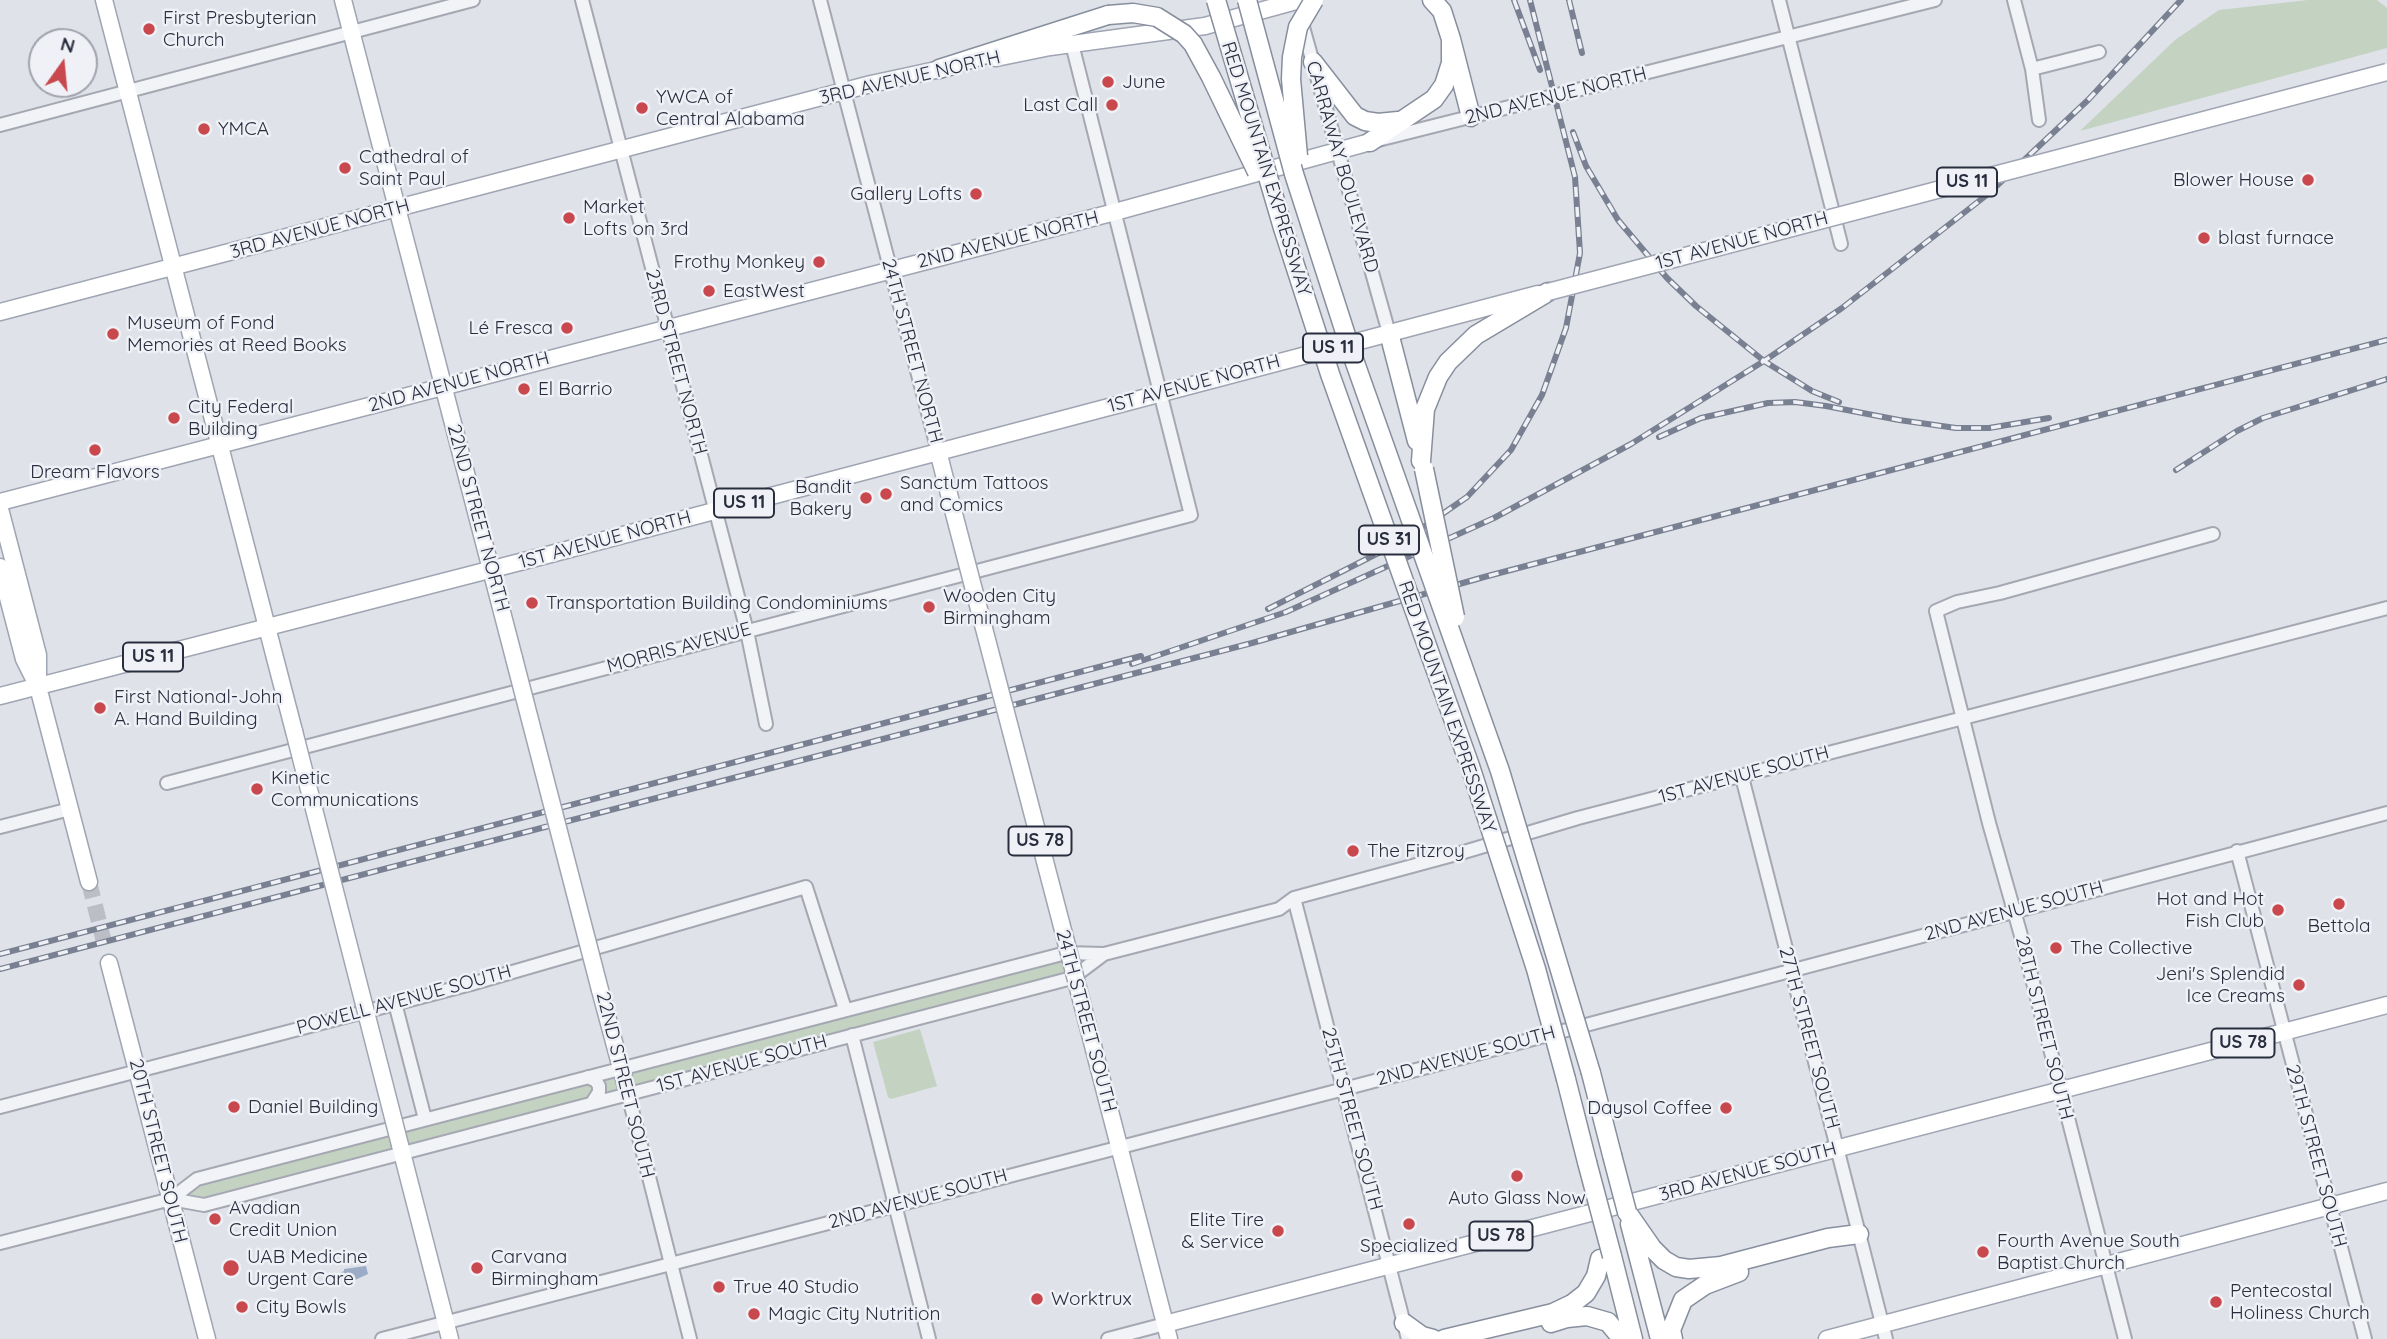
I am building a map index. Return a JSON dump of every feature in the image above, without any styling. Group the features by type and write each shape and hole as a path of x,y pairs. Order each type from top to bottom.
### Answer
{"highway":[{"name":"RED MOUNTAIN EXPRESSWAY","path":"1216,0 1283,228 1330,374 1470,766 1532,958 1568,1087 1567,1112 1583,1163 1606,1258"},
{"name":"RED MOUNTAIN EXPRESSWAY","path":"1247,0 1301,195 1353,357 1500,771 1591,1073 1627,1212 1645,1249"},
{"path":"1301,195 1291,79 1292,57 1298,27 1314,0"},
{"path":"1432,0 1442,11 1471,117"},
{"path":"939,69 1108,15 1133,13 1157,17 1174,26 1194,44 1227,106 1283,228"},
{"path":"1370,142 1434,99 1444,85 1451,63 1451,39"},
{"path":"1313,62 1355,116 1378,123 1401,121"},
{"path":"1422,465 1425,409 1438,377 1461,347 1507,309 1548,292"},
{"path":"1389,333 1422,465 1471,689"},
{"path":"1645,1249 1676,1267 1706,1269 1828,1238 1859,1234"},
{"path":"1665,1335 1683,1300 1705,1285 1739,1272 1828,1249 1859,1234"},
{"path":"1645,1249 1665,1335"},
{"path":"1444,1339 1553,1313 1572,1304 1586,1293 1606,1258"},
{"path":"1606,1258 1633,1339"},
{"path":"1486,1339 1567,1318 1587,1316 1608,1322 1622,1339"},
{"path":"1406,1331 1433,1339"}],"main road":[{"path":"104,0 450,1339"},
{"name":"22ND STREET NORTH","path":"342,0 560,832"},
{"name":"3RD AVENUE NORTH","path":"0,313 939,69 1072,44 1205,26 1296,0"},
{"name":"1ST AVENUE NORTH","path":"1548,292 2387,72"},
{"name":"2ND AVENUE NORTH","path":"0,502 1115,212 1370,142"},
{"name":"1ST AVENUE NORTH","path":"0,696 491,570 1389,333 1507,309"},
{"name":"24TH STREET NORTH","path":"938,452 1004,702"},
{"path":"0,509 38,654 38,687"},
{"path":"0,567 24,659 38,687 89,883"},
{"name":"24TH STREET SOUTH","path":"1004,702 1167,1332"},
{"name":"22ND STREET SOUTH","path":"560,832 628,1094"},
{"name":"20TH STREET SOUTH","path":"109,963 207,1339"},
{"name":"3RD AVENUE SOUTH","path":"1167,1332 1390,1265 2387,1005"},
{"path":"1827,1339 1884,1332 2106,1266 2387,1191"}],"street":[{"path":"0,125 473,0"},
{"name":"23RD STREET NORTH","path":"582,0 747,631 766,724"},
{"name":"24TH STREET NORTH","path":"820,0 938,452"},
{"name":"CARRAWAY BOULEVARD","path":"1296,0 1389,333"},
{"path":"1779,0 1841,244"},
{"name":"2ND AVENUE NORTH","path":"1370,142 1935,0"},
{"path":"2016,5 2032,69 2039,120"},
{"path":"1072,44 1161,393"},
{"path":"2032,69 2099,52"},
{"name":"MORRIS AVENUE","path":"167,783 1191,515 1161,393"},
{"name":"28TH STREET SOUTH","path":"2125,1339 1936,611 1957,602 2000,593 2213,534"},
{"name":"1ST AVENUE SOUTH","path":"0,1243 171,1199 197,1179 1066,953 1104,954 1279,909 1294,898 1578,818 2387,608"},
{"name":"27TH STREET SOUTH","path":"1742,777 1884,1332"},
{"path":"0,827 70,808"},
{"name":"2ND AVENUE SOUTH","path":"382,1339 1344,1089 2387,813"},
{"name":"29TH STREET SOUTH","path":"2237,851 2365,1339"},
{"name":"POWELL AVENUE SOUTH","path":"0,1107 395,1003 806,887 845,1009"},
{"name":"25TH STREET SOUTH","path":"1294,898 1406,1331"},
{"name":"1ST AVENUE SOUTH","path":"171,1199 204,1205 401,1149 628,1094 1072,978 1104,954"},
{"path":"395,1003 425,1119"},
{"path":"852,1035 929,1339"},
{"path":"588,1077 599,1086 599,1092 592,1103"},
{"name":"22ND STREET SOUTH","path":"628,1094 690,1339"},
{"name":"3RD AVENUE SOUTH","path":"1108,1339 1167,1332"}],"green space":[{"path":"2308,0 2377,0 2387,8 2387,48 2080,131 2175,40 2219,10"},
{"path":"1066,957 1089,959 1070,972 203,1197 189,1194 199,1184"},
{"path":"920,1029 937,1086 891,1099 888,1097 873,1042"}],"water":[{"path":"366,1266 368,1274 355,1280 339,1281 337,1275 344,1269"}],"tunnel":[{"path":"89,882 106,950"}],"railway":[{"path":"1514,0 1540,70"},
{"path":"1268,609 1406,539 1467,497 1511,450 1542,395 1566,328 1580,253 1575,177 1530,0"},
{"path":"1569,0 1582,53"},
{"path":"1132,664 1286,612 1494,518 1631,444 1764,361 1842,308 1988,194 2088,100 2181,0"},
{"path":"1573,132 1586,166 1618,220 1667,278 1696,306 1764,361 1812,391 1839,402"},
{"path":"0,969 1252,643 1484,577 2387,340"},
{"path":"2176,470 2237,431 2263,418 2387,379"},
{"path":"1659,437 1701,418 1768,403 1795,402 1826,406 1956,428 1989,428 2049,418"},
{"path":"0,954 1141,656"}],"place":[{"name":"First Presbyterian Church","path":"149,29"},
{"name":"June","path":"1108,82"},
{"name":"Last Call","path":"1112,105"},
{"name":"YWCA of Central Alabama","path":"642,108"},
{"name":"YMCA","path":"204,129"},
{"name":"Cathedral of Saint Paul","path":"345,168"},
{"name":"Blower House","path":"2308,180"},
{"name":"Gallery Lofts","path":"976,194"},
{"name":"Market Lofts on 3rd","path":"569,218"},
{"name":"blast furnace","path":"2204,238"},
{"name":"Frothy Monkey","path":"819,262"},
{"name":"EastWest","path":"709,291"},
{"name":"Lé Fresca","path":"567,328"},
{"name":"Museum of Fond Memories at Reed Books","path":"113,334"},
{"name":"El Barrio","path":"524,389"},
{"name":"City Federal Building","path":"174,418"},
{"name":"Dream Flavors","path":"95,450"},
{"name":"Sanctum Tattoos and Comics","path":"886,494"},
{"name":"Bandit Bakery","path":"866,498"},
{"name":"Transportation Building Condominiums","path":"532,603"},
{"name":"Wooden City Birmingham","path":"929,607"},
{"name":"First National-John A. Hand Building","path":"100,708"},
{"name":"Kinetic Communications","path":"257,789"},
{"name":"The Fitzroy","path":"1353,851"},
{"name":"Bettola","path":"2339,904"},
{"name":"Hot and Hot Fish Club","path":"2278,910"},
{"name":"The Collective","path":"2056,948"},
{"name":"Jeni's Splendid Ice Creams","path":"2299,985"},
{"name":"Daniel Building","path":"234,1107"},
{"name":"Daysol Coffee","path":"1726,1108"},
{"name":"Auto Glass Now","path":"1517,1176"},
{"name":"Avadian Credit Union","path":"215,1219"},
{"name":"Specialized","path":"1409,1224"},
{"name":"Elite Tire & Service","path":"1278,1231"},
{"name":"Fourth Avenue South Baptist Church","path":"1983,1252"},
{"name":"UAB Medicine Urgent Care","path":"231,1268"},
{"name":"Carvana Birmingham","path":"477,1268"},
{"name":"True 40 Studio","path":"719,1287"},
{"name":"Worktrux","path":"1037,1299"},
{"name":"Pentecostal Holiness Church","path":"2216,1302"},
{"name":"City Bowls","path":"242,1307"},
{"name":"Magic City Nutrition","path":"754,1314"}]}
